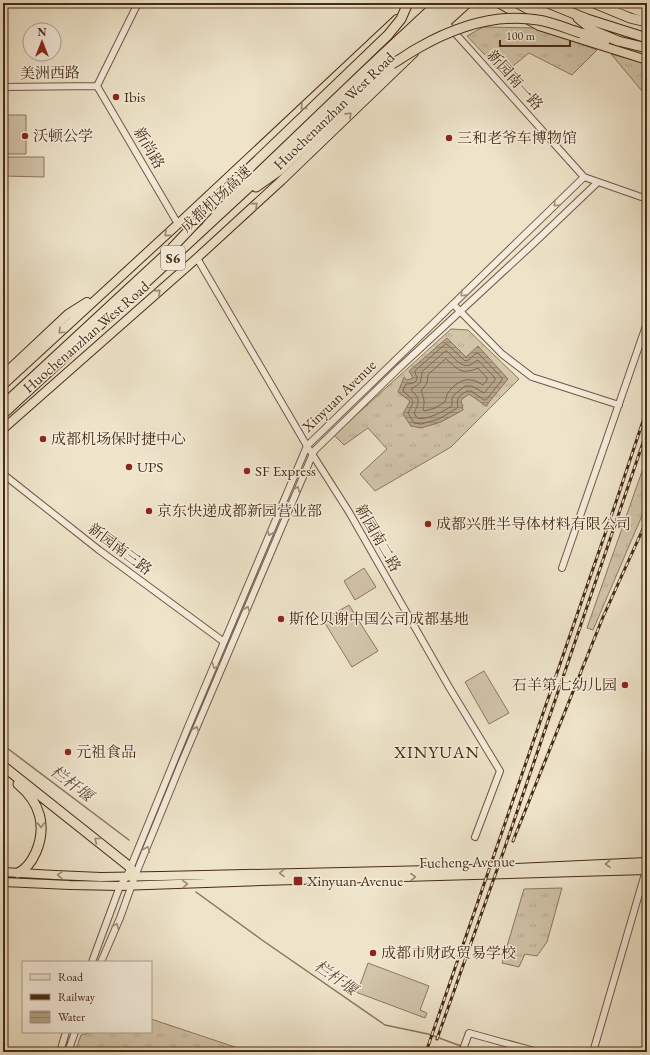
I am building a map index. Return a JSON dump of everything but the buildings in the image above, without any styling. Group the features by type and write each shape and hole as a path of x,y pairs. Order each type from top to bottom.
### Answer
{"highway":[{"path":"172,248 215,201 388,35 401,19 408,3"},
{"name":"成都机场高速","path":"3,414 41,374 172,248 438,3"},
{"name":"成都机场高速","path":"3,405 41,374 217,217 448,3"},
{"path":"217,217 280,170 392,64 461,3"},
{"path":"548,3 585,20 647,38"},
{"path":"594,3 630,18 647,22"},
{"path":"392,64 417,48 449,33 482,22 520,18 538,20 647,54"},
{"path":"585,20 594,31 618,41 647,48"},
{"path":"3,766 130,867 131,876"},
{"path":"3,772 21,786 29,795 41,818 42,829 39,846 29,864 25,869 18,873"}],"main road":[{"path":"3,386 413,3"},
{"name":"Huochenanzhan West Road","path":"3,427 197,258 282,180 468,3"},
{"path":"498,3 539,26 647,60"},
{"path":"617,3 645,11"},
{"path":"631,3 645,11"},
{"path":"3,375 68,314 106,289"},
{"path":"3,427 117,322 138,310"},
{"name":"Fucheng Avenue","path":"3,872 101,877 516,868 647,862"},
{"name":"Fucheng Avenue","path":"3,882 120,886 647,870"}],"street":[{"path":"96,86 138,3"},
{"name":"新园南一路","path":"446,23 584,177 647,199"},
{"name":"美洲西路","path":"3,86 96,86"},
{"name":"新尚路","path":"96,86 178,224"},
{"name":"Xinyuan Avenue","path":"130,867 307,446 584,177"},
{"name":"Xinyuan Avenue","path":"92,961 120,886 131,876 196,730 314,450 398,368 460,312 598,182"},
{"name":"新园南二路","path":"197,258 307,446 349,512 445,680 500,771 475,836"},
{"path":"453,304 502,354 532,377 619,405"},
{"path":"562,568 647,323"},
{"name":"新园南三路","path":"3,474 99,550 224,642"},
{"path":"593,1052 647,870"},
{"name":"Xinyuan Avenue","path":"101,961 132,885 131,876"},
{"path":"60,1052 66,1033"},
{"path":"68,1052 75,1033"},
{"path":"464,1049 469,1033 538,1052"}],"green space":[{"path":"483,27 537,28 597,50 572,75 529,53 503,74 467,36"},
{"path":"611,54 647,63 647,97"},
{"path":"3,115 26,115 26,154 3,154"},
{"path":"3,157 44,157 44,177 3,176"},
{"path":"451,329 468,330 519,379 451,447 375,491 360,474 387,449 368,428 344,445 334,435"},
{"path":"647,457 647,504 593,630 587,628"},
{"path":"364,568 376,587 355,600 344,581"},
{"path":"349,605 378,651 352,667 323,620"},
{"path":"484,671 509,713 489,724 465,682"},
{"path":"562,888 547,942 537,956 525,954 519,967 502,963 524,889"},
{"path":"368,963 429,986 420,1010 427,1013 425,1018 345,988 348,981 360,985"},
{"path":"152,1019 250,1052 75,1052 81,1035 89,1033 152,1033"}],"water":[{"path":"447,338 466,357 478,346 508,379 486,406 469,394 461,400 463,410 441,422 421,428 411,426 403,414 410,401 398,392 404,377 407,380 413,378 409,371"}],"waterway":[{"name":"栏杆堰","path":"3,745 129,840"},
{"name":"栏杆堰","path":"196,892 262,940 385,1025 428,1034 461,1046"},
{"name":"栏杆堰","path":"465,1048 476,1052"}],"railway":[{"path":"426,1052 647,409"},
{"path":"437,1039 504,850 647,431"},
{"path":"513,841 603,617 647,520"}],"place":[{"name":"Ibis","path":"116,97"},
{"name":"沃顿公学","path":"25,136"},
{"name":"三和老爷车博物馆","path":"449,138"},
{"name":"成都机场保时捷中心","path":"43,439"},
{"name":"UPS","path":"129,467"},
{"name":"SF Express","path":"247,471"},
{"name":"京东快递成都新园营业部","path":"149,511"},
{"name":"成都兴胜半导体材料有限公司","path":"428,524"},
{"name":"斯伦贝谢中国公司成都基地","path":"281,619"},
{"name":"石羊第七幼儿园","path":"625,685"},
{"name":"元祖食品","path":"68,752"},
{"name":"Xinyuan Avenue","path":"298,881"},
{"name":"成都市财政贸易学校","path":"373,953"}],"district":[{"name":"XINYUAN","path":"437,752"}]}
